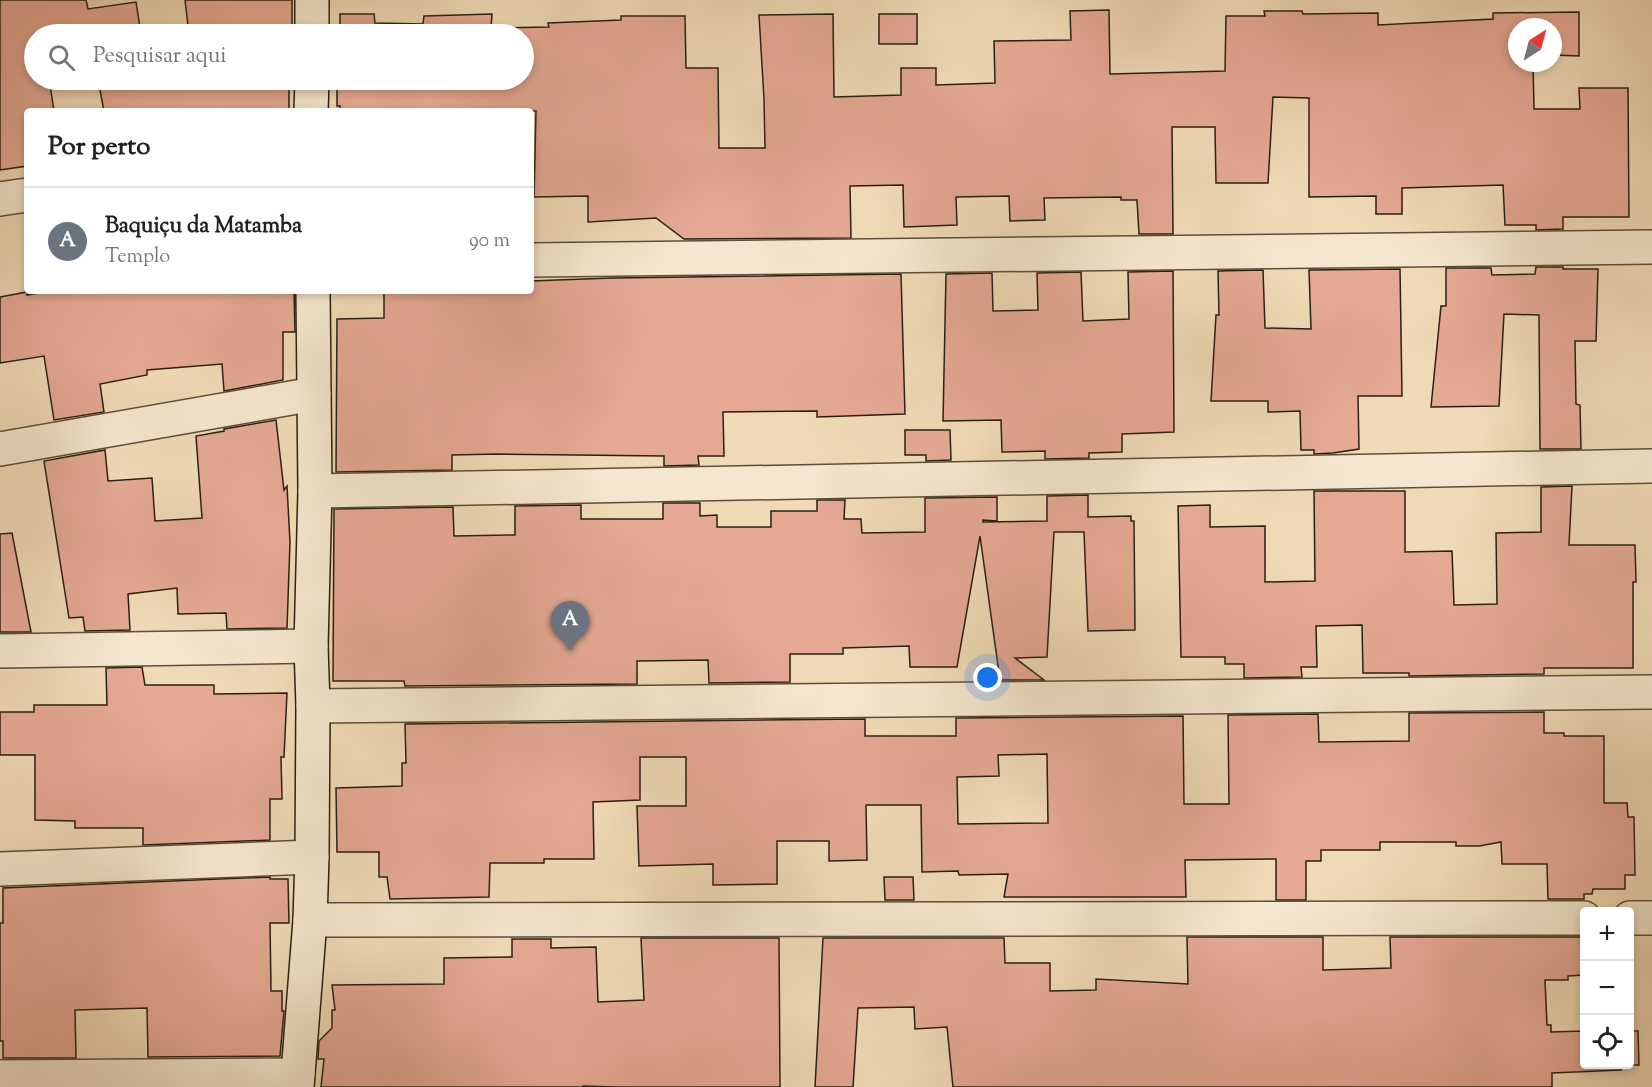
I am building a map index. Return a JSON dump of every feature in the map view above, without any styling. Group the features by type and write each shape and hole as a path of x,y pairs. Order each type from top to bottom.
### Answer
{"street":[{"path":"312,0 312,24"},
{"path":"311,108 312,90"},
{"path":"0,199 24,195"},
{"path":"534,260 1652,247"},
{"path":"0,1077 298,1081 310,920 312,857 314,706 311,646 315,491 313,294"},
{"path":"0,448 314,394"},
{"path":"315,491 1652,466"},
{"path":"0,651 311,646"},
{"path":"314,706 1652,692"},
{"path":"0,869 312,857"},
{"path":"310,920 1580,918"},
{"path":"1634,918 1652,918"}],"building":[{"path":"0,0 86,0 88,9 136,2 139,24 24,24 24,90 51,90 54,108 24,108 24,166 0,170"},
{"path":"185,0 292,0 292,24 188,24"},
{"path":"1109,10 1110,74 1225,71 1226,16 1265,16 1264,11 1302,11 1303,14 1378,13 1378,25 1493,19 1493,13 1579,12 1579,56 1562,55 1562,18 1508,18 1508,72 1533,72 1534,109 1580,109 1579,88 1628,88 1629,217 1563,217 1563,229 1536,230 1536,225 1505,225 1503,185 1402,188 1402,214 1376,214 1376,196 1309,197 1309,98 1273,97 1268,183 1216,183 1215,127 1172,127 1173,234 1139,234 1137,200 1121,200 1121,197 1044,198 1045,220 1010,221 1009,196 956,197 957,225 904,227 903,185 850,186 851,238 684,239 656,218 588,222 588,196 534,197 536,111 534,108 340,108 337,106 337,90 534,90 534,27 549,27 548,23 621,20 621,16 685,16 686,68 718,68 719,148 765,148 759,15 833,14 834,97 901,95 901,68 936,68 936,85 995,83 994,41 1071,40 1070,11"},
{"path":"340,14 374,14 375,23 423,24 340,24"},
{"path":"492,14 491,24 423,24 424,16"},
{"path":"879,14 917,14 917,44 879,44"},
{"path":"100,90 289,90 289,108 103,108"},
{"path":"1536,267 1598,269 1596,341 1575,341 1576,404 1580,405 1581,449 1540,449 1539,315 1504,314 1499,406 1431,407 1441,306 1446,306 1446,268 1491,268 1492,275 1535,274"},
{"path":"1400,269 1402,396 1358,396 1359,449 1314,454 1314,450 1301,450 1300,411 1268,412 1268,401 1211,401 1216,315 1219,315 1218,271 1263,270 1265,328 1311,329 1309,270"},
{"path":"1173,271 1174,432 1122,434 1122,452 1089,453 1089,458 1045,459 1045,451 1002,452 1001,420 943,421 946,274 992,273 993,311 1038,310 1037,273 1081,272 1083,321 1129,319 1128,272"},
{"path":"901,274 905,414 817,417 817,411 723,412 724,456 698,456 699,465 664,466 664,456 497,454 452,455 452,470 336,472 337,319 384,318 384,294 534,294 534,281"},
{"path":"24,293 27,295 294,294 295,332 283,332 283,380 224,391 222,364 147,370 147,375 100,384 104,412 54,420 44,356 0,363 0,297"},
{"path":"276,420 284,490 287,486 290,542 287,628 227,629 226,613 178,614 177,588 128,594 130,630 85,631 83,617 69,618 44,461 105,450 108,481 152,478 155,521 202,518 196,436"},
{"path":"905,430 950,430 951,460 926,461 926,455 905,455"},
{"path":"1572,486 1569,545 1635,545 1633,668 1544,668 1544,674 1409,676 1409,673 1363,673 1362,625 1316,626 1317,667 1301,667 1302,677 1244,678 1244,664 1225,664 1225,657 1181,657 1178,506 1210,505 1210,527 1265,526 1265,582 1315,581 1314,491 1405,491 1405,552 1452,551 1454,605 1497,604 1496,533 1541,532 1541,487"},
{"path":"1088,495 1088,517 1131,516 1131,521 1134,521 1135,630 1088,631 1084,532 1054,532 1047,657 1015,658 1044,680 1000,680 980,536 957,667 910,667 909,646 843,648 843,654 790,654 790,682 709,683 708,660 637,661 637,684 405,686 404,681 333,681 334,509 453,507 454,536 515,535 515,506 581,505 581,519 663,519 663,503 700,503 700,516 717,515 717,527 771,527 771,511 817,511 817,500 845,500 844,519 861,519 862,533 925,532 925,498 997,497 997,521 983,520 983,522 1047,521 1047,496"},
{"path":"12,533 31,632 0,632 0,534"},
{"path":"142,667 145,685 214,685 214,694 287,693 284,757 281,757 282,799 270,799 270,840 143,845 143,828 75,828 75,821 35,820 35,755 0,755 0,712 34,712 34,705 107,705 106,668"},
{"path":"1544,712 1544,733 1564,733 1564,736 1604,736 1604,803 1627,803 1628,817 1634,817 1635,875 1625,875 1625,889 1593,889 1592,894 1584,894 1584,899 1548,899 1547,864 1502,864 1501,842 1479,846 1456,846 1456,842 1380,842 1380,850 1321,850 1321,861 1306,861 1306,900 1276,900 1276,859 1185,860 1186,897 1004,897 1008,874 959,875 958,871 922,872 921,805 866,805 867,860 829,861 829,841 777,841 777,884 713,885 713,864 639,866 637,806 686,806 686,757 640,757 640,800 593,802 594,859 544,859 544,863 490,863 489,897 390,899 387,877 379,877 379,852 337,852 336,788 402,786 402,763 406,763 405,724 865,719 865,736 956,736 956,718 1183,716 1184,804 1229,804 1228,715 1318,714 1319,742 1409,741 1409,713","holes":["1047,754 1048,823 958,824 957,777 999,776 998,755"]},
{"path":"270,877 270,879 288,879 289,923 270,923 271,991 282,991 282,1011 284,1011 280,1056 148,1057 147,1008 75,1010 76,1058 3,1058 3,1041 0,1041 0,923 3,923 3,888"},
{"path":"884,877 913,877 914,900 885,900"},
{"path":"1187,937 1323,937 1323,970 1391,968 1390,937 1580,937 1580,975 1568,976 1568,980 1545,980 1547,1025 1551,1025 1551,1032 1580,1031 1580,1069 1621,1070 1552,1073 1552,1087 953,1087 947,1027 915,1029 914,1007 858,1008 853,1087 815,1087 823,938 1004,938 1005,963 1050,963 1050,991 1096,990 1096,979 1188,984"},
{"path":"641,938 779,938 780,1087 321,1087 324,1059 318,1059 319,1041 332,1028 332,1010 335,1010 332,985 444,984 444,958 512,957 512,939 551,939 551,948 596,947 598,1002 644,1000"},
{"path":"1634,1031 1638,1031 1639,1065 1634,1065"}],"place":[{"name":"Baquiçu da Matamba","path":"570,651"}]}
